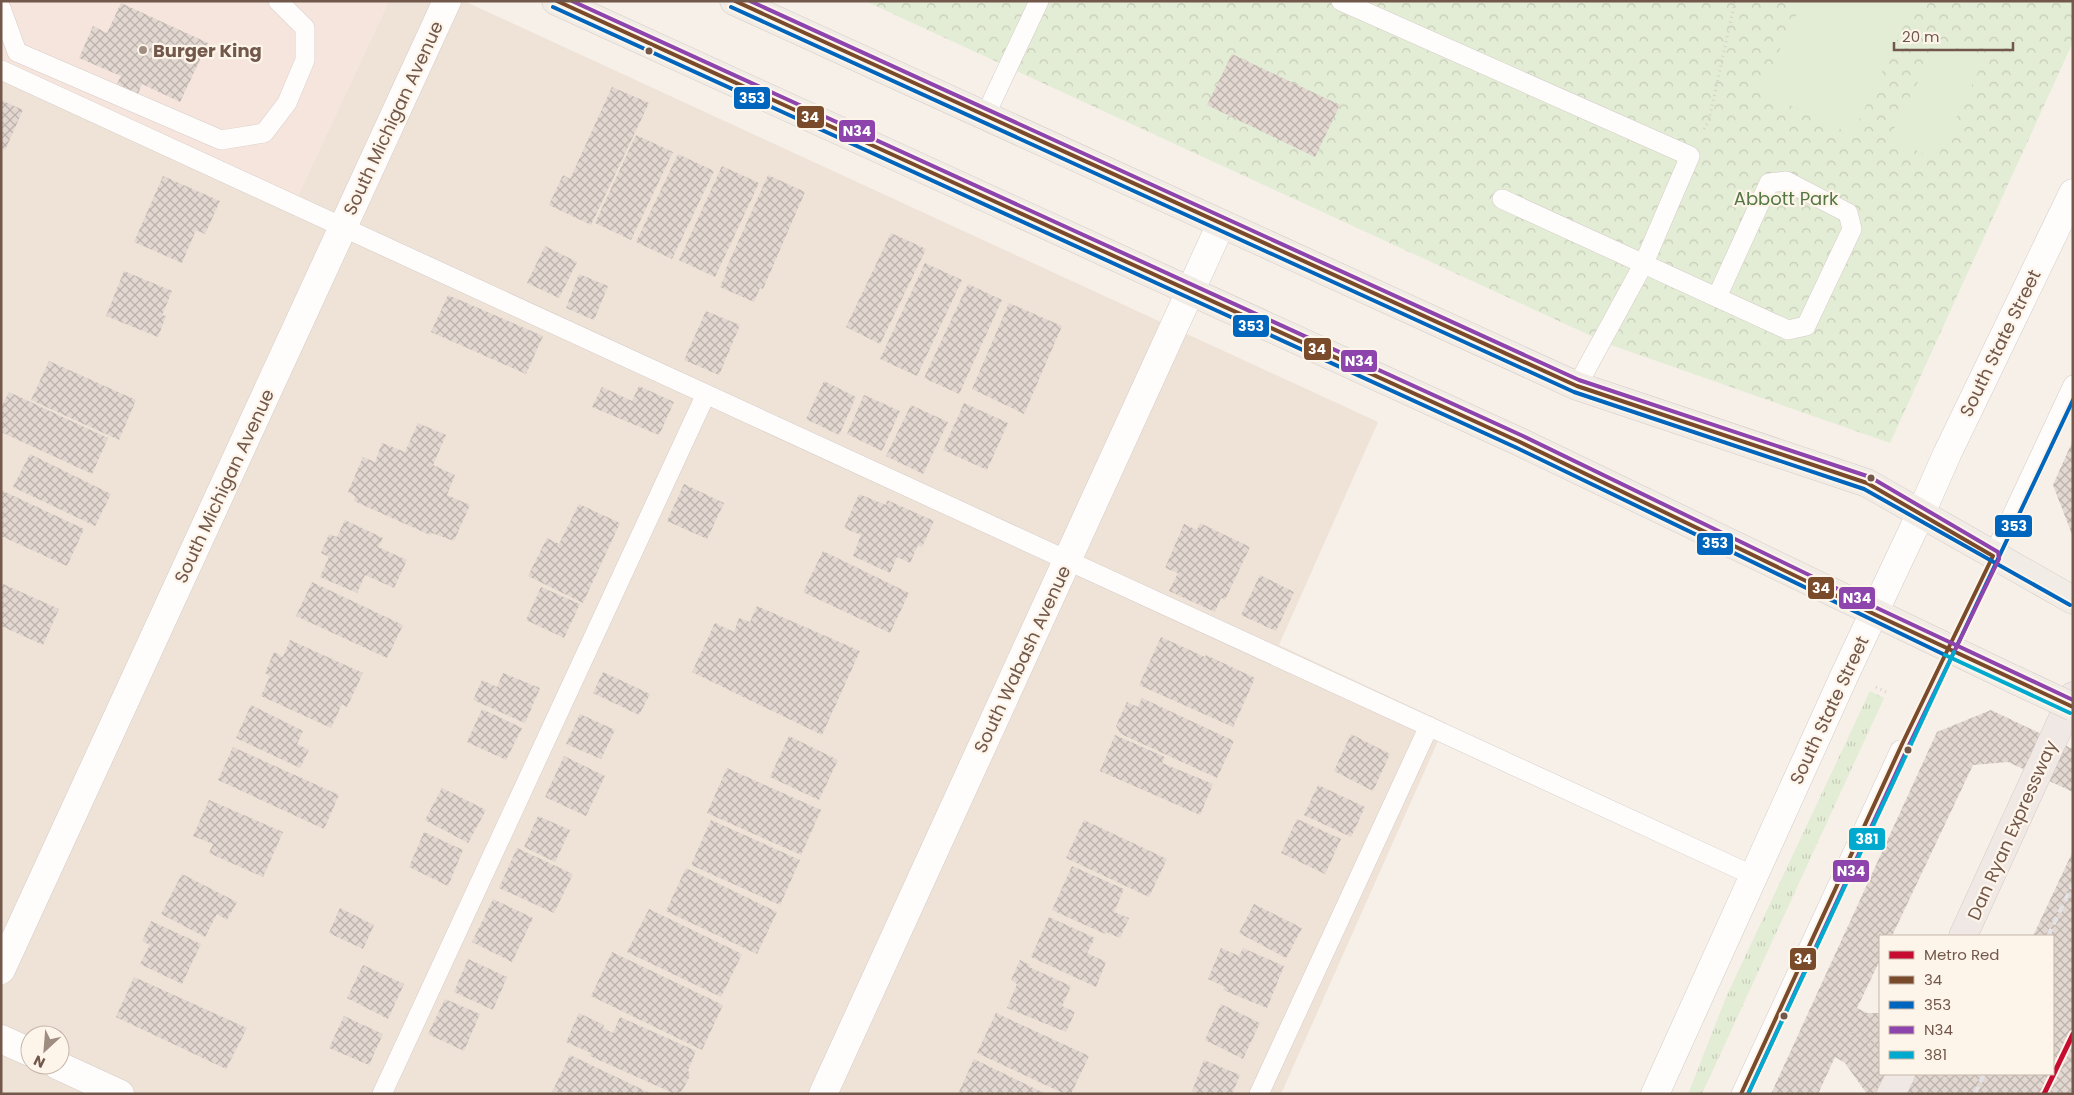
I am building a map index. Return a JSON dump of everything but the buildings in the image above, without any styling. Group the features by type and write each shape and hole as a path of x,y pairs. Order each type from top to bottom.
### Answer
{"highway":[{"name":"Dan Ryan Expressway","path":"1963,935 2073,696"},
{"path":"1892,1094 1901,1075"}],"main road":[{"path":"556,1 1520,442 1874,614 2073,707"},
{"path":"734,1 1577,386 1867,483 2064,596"}],"street":[{"name":"South Michigan Avenue","path":"1,970 447,1"},
{"name":"South State Street","path":"1655,1094 1947,454 2073,193"},
{"name":"South Wabash Avenue","path":"823,1094 1221,224"},
{"path":"1,1039 20,1048"},
{"path":"70,1071 120,1094"}],"lane":[{"path":"1,8 17,52 221,140 264,133 287,103 305,60 305,28 278,1"},
{"path":"985,116 1039,1"},
{"path":"1341,1 1690,156 1644,263 1577,386"},
{"path":"1,70 1754,876"},
{"path":"1502,200 1788,330 1806,326 1852,229 1848,213 1786,182 1768,183 1716,297"},
{"path":"1993,556 2073,385"},
{"path":"382,1094 706,394"},
{"path":"1259,1094 1429,726"},
{"path":"1742,1094 1900,750"}],"path":[{"path":"1690,156 1709,120 1735,1"},
{"path":"1873,686 1886,692"},
{"path":"1847,1031 1879,1046"},
{"path":"1940,1075 1964,1086"}],"shaded area":[{"path":"1,1 389,1 294,204 1,70"},
{"path":"389,1 464,1 1378,422 1279,645 1446,723 1281,1094 1,1094 1,70 294,204"}],"green space":[{"name":"Abbott Park","path":"865,1 2073,1 2073,42 1890,443 1611,345"},
{"path":"1803,1 1907,1 1914,5 1852,135 1760,91"},
{"path":"1940,39 1982,64 1936,161 1890,136"},
{"path":"1870,691 1884,698 1702,1094 1688,1094 1727,995"}],"railway":[{"path":"2048,935 2073,884"},
{"path":"1975,1094 1984,1075"}],"metro line":[{"name":"Red","path":"2054,1073 2073,1034"},
{"name":"Red","path":"2044,1094 2053,1075"}],"transit line":[{"name":"34","path":"557,1 1520,442 1874,614 2073,707"},
{"name":"N34","path":"572,1 1523,436 1877,608 2073,700"},
{"name":"34","path":"735,1 1577,386 1867,483 1993,556"},
{"name":"N34","path":"750,1 1579,380 1870,477 1998,552 1999,559 1909,745 1748,1094"},
{"name":"353","path":"553,7 1517,448 1945,655"},
{"name":"353","path":"731,7 1574,392 1864,489 2070,605"},
{"name":"353","path":"1954,652 2073,400"},
{"name":"34","path":"1741,1094 1903,742 1993,556"},
{"name":"381","path":"1748,1094 1954,652"},
{"name":"381","path":"1945,655 2070,713"}],"place":[{"name":"Burger King","path":"143,50"}]}
